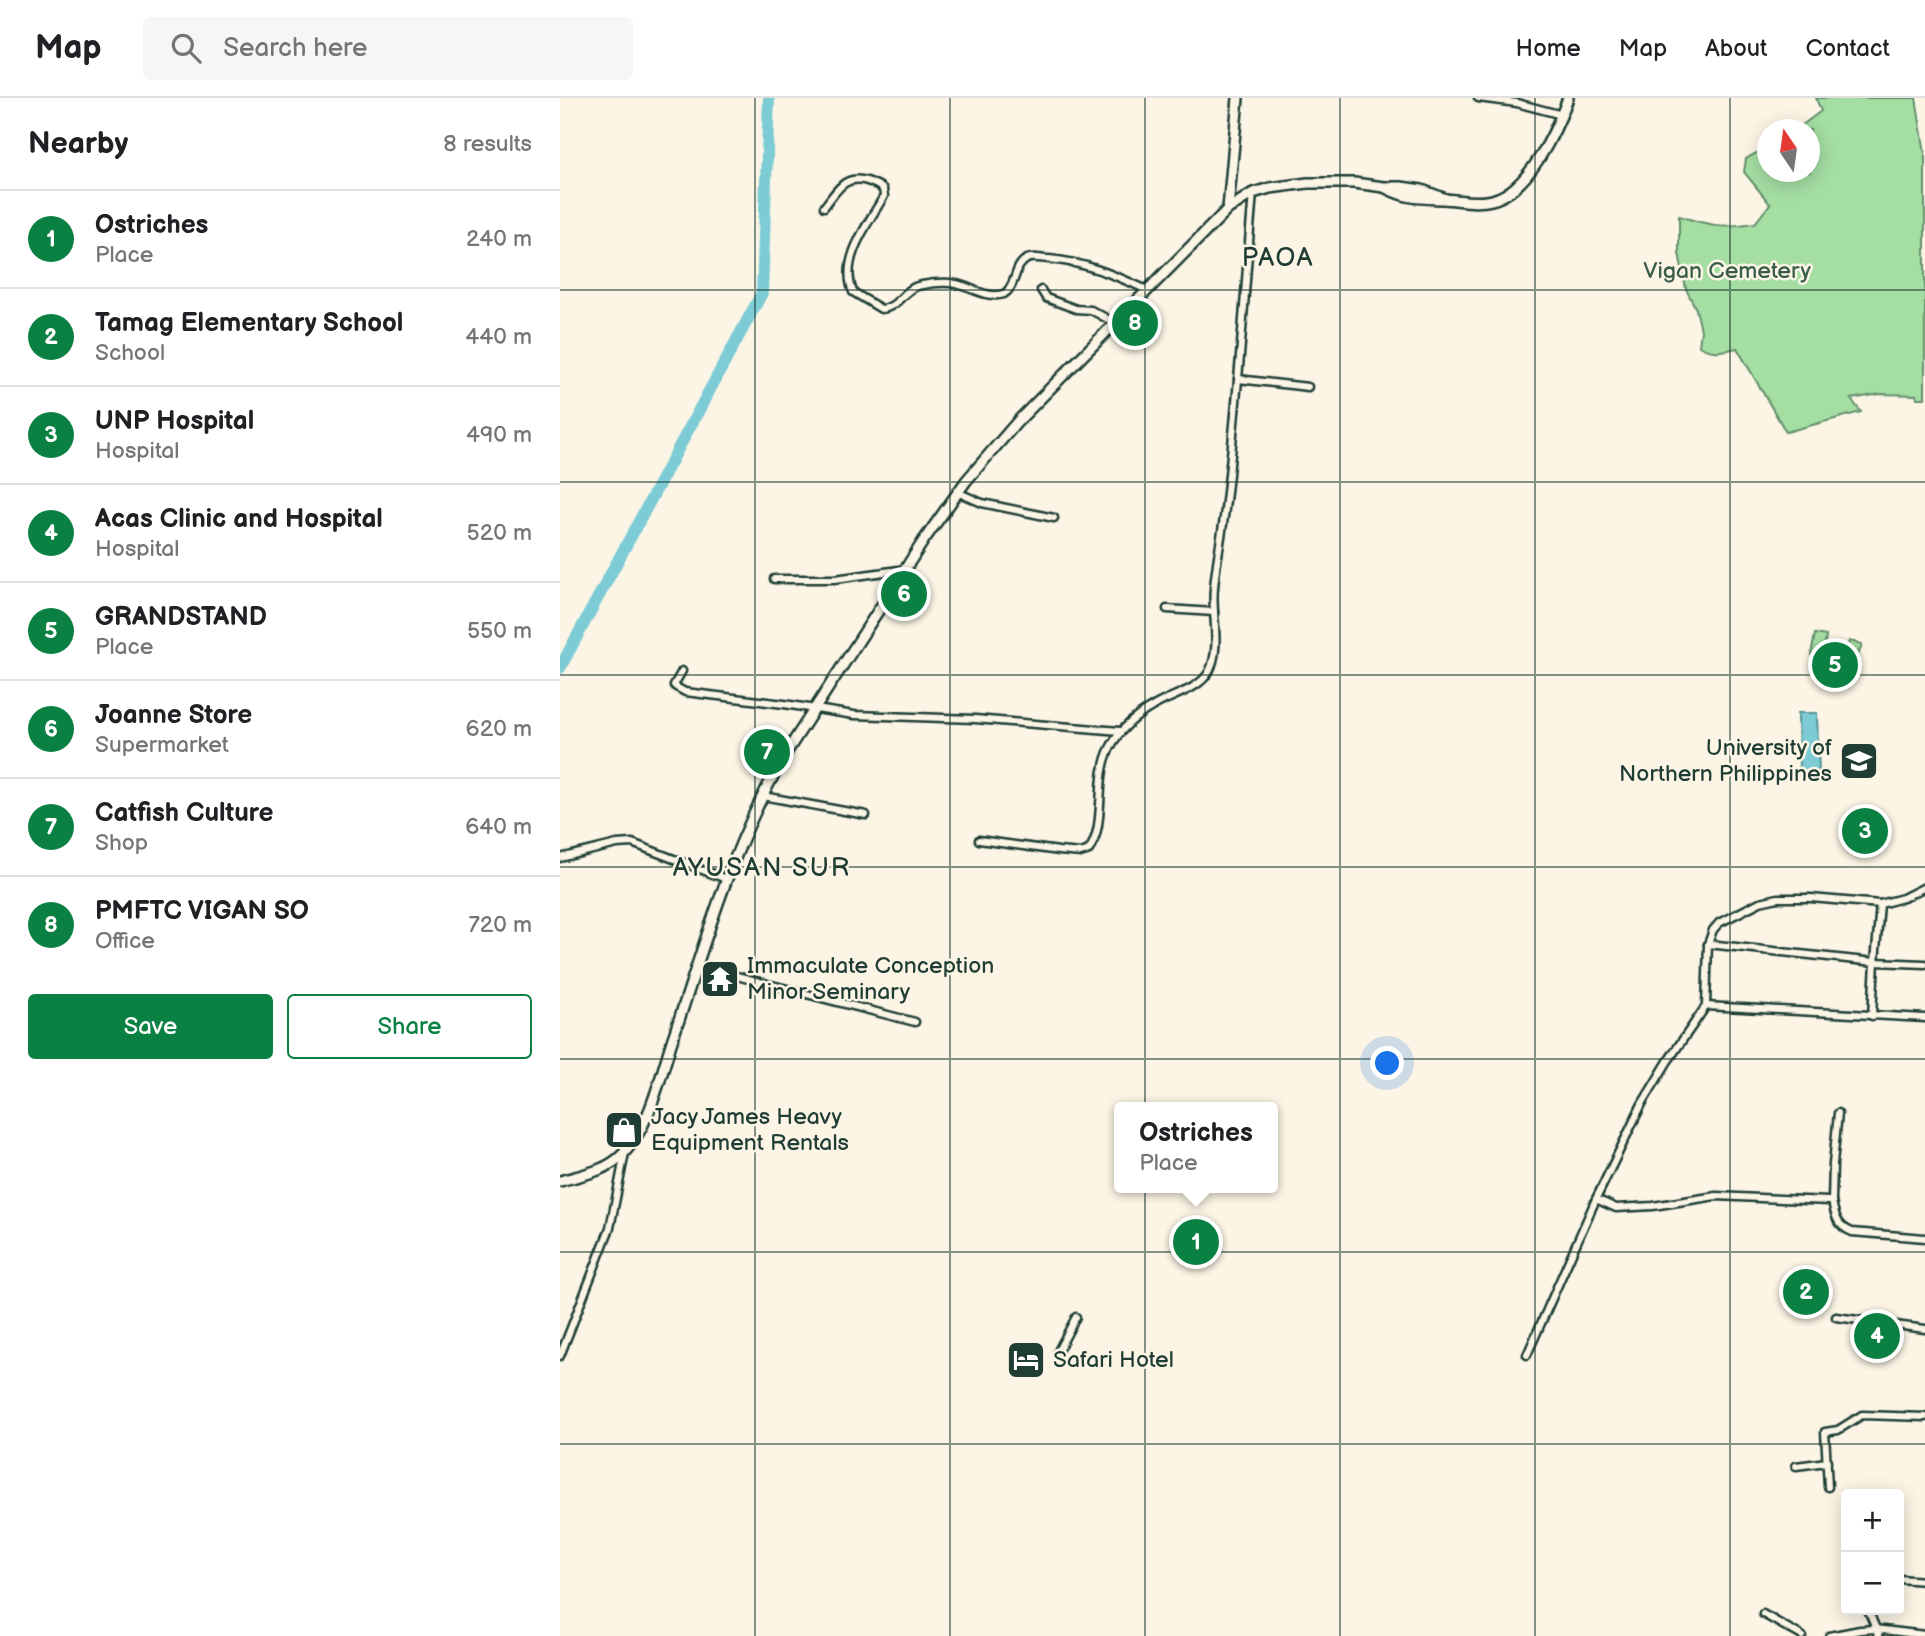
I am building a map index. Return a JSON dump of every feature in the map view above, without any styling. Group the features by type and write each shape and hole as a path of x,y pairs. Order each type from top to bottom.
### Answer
{"street":[{"path":"1228,209 1238,98"},
{"path":"1478,98 1517,103 1562,115"},
{"path":"560,1356 610,1228 625,1153 647,1116 655,1096 726,879 763,796 780,762 957,492 1018,421 1228,209 1253,193 1308,183 1354,183 1478,203 1502,197 1527,176 1562,115 1568,98"},
{"path":"824,207 844,183 851,179 860,179 883,189 884,195 851,255 848,267 852,292 881,309 894,306 910,290 922,285 953,283 989,295 1004,294 1013,286 1020,266 1034,258 1072,262 1105,271 1146,290"},
{"path":"979,839 1059,851 1081,853 1089,850 1096,833 1105,760 1121,731 1150,708 1194,686 1208,674 1214,655 1214,588 1238,379 1253,193"},
{"path":"1041,290 1046,299 1076,309 1091,310 1115,323"},
{"path":"1238,379 1308,387"},
{"path":"957,492 982,503 1054,518"},
{"path":"774,579 835,579 906,569"},
{"path":"1167,609 1214,612"},
{"path":"682,671 674,685 685,692 815,710 873,717 975,719 1121,731"},
{"path":"763,796 866,816"},
{"path":"560,858 632,843 726,879"},
{"path":"1527,1354 1595,1199 1642,1104 1706,1006 1707,944 1713,930 1719,923 1760,902 1778,898 1880,904 1903,898 1925,887"},
{"path":"1872,1016 1880,904"},
{"path":"1707,944 1875,962 1925,964"},
{"path":"698,966 915,1022"},
{"path":"1706,1006 1925,1018"},
{"path":"1838,1113 1833,1164 1832,1201 1835,1216 1845,1229 1852,1232 1925,1238"},
{"path":"560,1181 608,1166 625,1153"},
{"path":"1595,1199 1616,1208 1653,1206 1716,1196 1832,1201"},
{"path":"1058,1351 1076,1317"},
{"path":"1836,1317 1925,1329"},
{"path":"1828,1487 1825,1433 1838,1430 1862,1415 1925,1417"},
{"path":"1796,1466 1826,1462"},
{"path":"1904,1579 1925,1581"},
{"path":"1763,1614 1802,1636"},
{"path":"1870,1615 1877,1633"},
{"path":"1829,1636 1860,1630 1925,1635"}],"green space":[{"name":"Vigan Cemetery","path":"1816,98 1916,98 1925,153 1925,398 1917,398 1916,395 1880,394 1851,399 1861,412 1786,432 1737,348 1713,351 1699,346 1701,330 1696,309 1686,289 1679,253 1679,216 1717,225 1755,223 1770,204 1744,172 1746,159 1757,153 1757,182 1820,182 1820,119 1810,119 1821,111"},
{"path":"1815,634 1826,636 1823,657 1811,655"},
{"path":"1849,641 1862,644 1852,673 1841,669"}],"water":[{"path":"1798,713 1817,713 1819,772 1799,772"}],"waterway":[{"path":"560,668 762,293 769,98"}],"place":[{"name":"PMFTC VIGAN SO","path":"1135,323"},
{"name":"Joanne Store","path":"904,594"},
{"name":"GRANDSTAND","path":"1835,665"},
{"name":"Catfish Culture","path":"767,752"},
{"name":"University of Northern Philippines","path":"1859,761"},
{"name":"UNP Hospital","path":"1865,831"},
{"name":"Immaculate Conception Minor Seminary","path":"720,979"},
{"name":"Jacy James Heavy Equipment Rentals","path":"624,1130"},
{"name":"Ostriches","path":"1196,1242"},
{"name":"Tamag Elementary School","path":"1806,1292"},
{"name":"Acas Clinic and Hospital","path":"1877,1336"},
{"name":"Safari Hotel","path":"1026,1360"}],"district":[{"name":"PAOA","path":"1278,258"},
{"name":"AYUSAN SUR","path":"762,868"}]}
